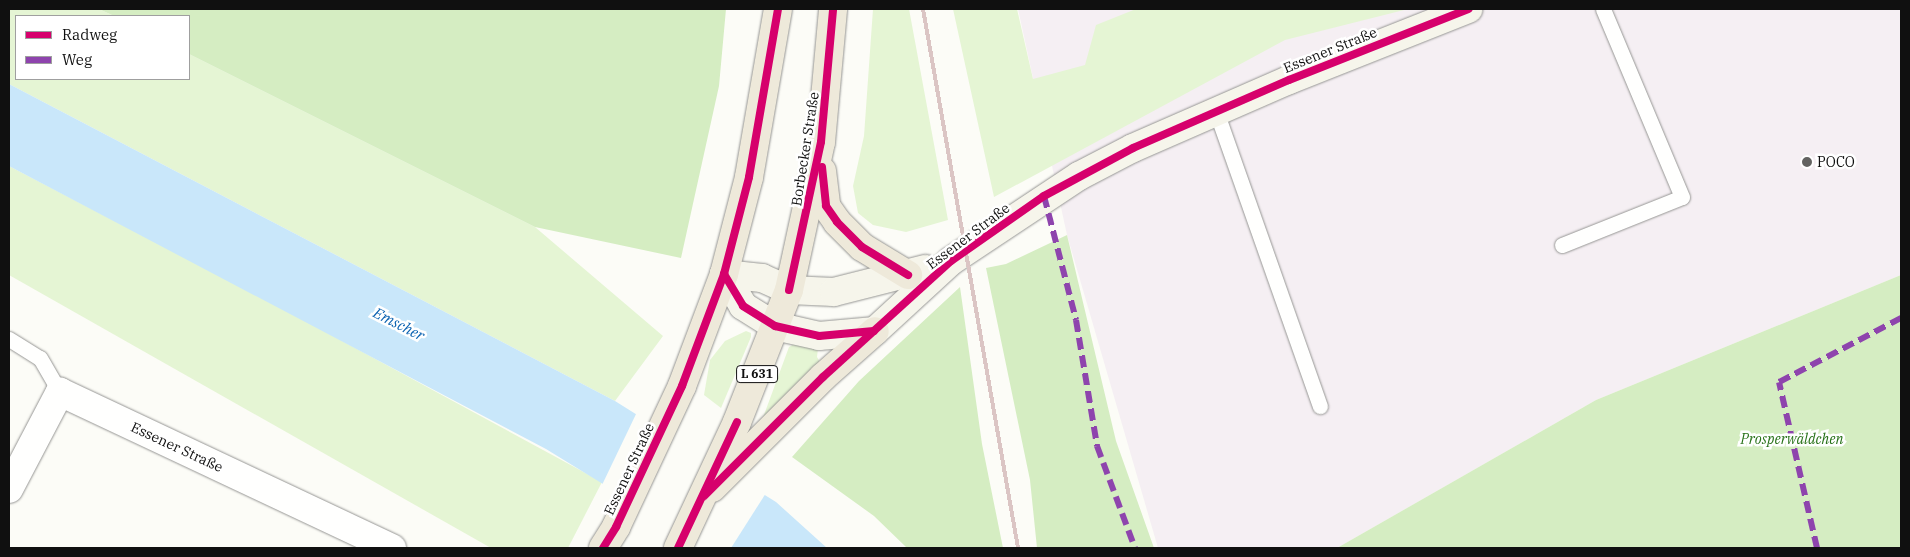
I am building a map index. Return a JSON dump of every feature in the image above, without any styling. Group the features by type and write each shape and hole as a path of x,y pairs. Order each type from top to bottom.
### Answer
{"main road":[{"path":"778,9 749,177 724,274 744,306 775,326 819,336 875,331"},
{"name":"Borbecker Straße","path":"789,290 821,142 833,9"},
{"name":"Essener Straße","path":"875,331 951,261 1078,176 1216,111 1468,9"},
{"path":"821,142 822,179 826,206 862,247 908,275"},
{"name":"Essener Straße","path":"609,538 682,386 724,274 762,278 789,290 834,292 908,275 951,261"},
{"name":"L 631","path":"678,548 737,422 789,290"},
{"path":"704,496 764,439 823,377 875,331"}],"street":[{"path":"9,489 60,392"},
{"name":"Essener Straße","path":"60,392 392,548"}],"lane":[{"path":"1562,245 1682,198 1603,9"},
{"path":"1216,111 1320,406"},
{"path":"9,338 40,358 60,392"}],"shaded area":[{"path":"1018,9 1901,9 1901,275 1596,400 1337,548 1158,548 1067,235"}],"green space":[{"path":"9,9 99,9 112,15 15,15 15,80 190,80 190,54 535,227 663,336 615,401 9,84"},
{"path":"99,9 726,9 719,86 681,258 535,227 190,54 190,15 112,15"},
{"path":"873,9 909,9 948,220 906,232 873,225 858,213 853,186 864,136"},
{"path":"953,9 1017,9 1033,79 1085,65 1096,25 1136,9 1408,9 1285,40 994,197"},
{"path":"9,166 276,305 602,482 568,548 491,548 9,275"},
{"path":"1067,235 1116,441 1154,548 1037,548 1030,480 986,268 1006,264"},
{"name":"Prosperwäldchen","path":"1901,275 1901,548 1337,548 1596,400"},
{"path":"960,287 982,444 1003,548 907,548 874,516 792,457 859,381"},
{"path":"746,331 751,333 751,337 721,408 704,395 710,360 725,341"},
{"path":"794,344 818,348 817,357 823,367 761,423 789,347"}],"water":[{"name":"Emscher","path":"9,84 615,401 776,502 827,548 707,548 546,449 9,166"}],"pier":[{"path":"637,412 766,493 731,548 703,548 602,485"}],"railway":[{"path":"923,9 1018,548"}],"marked path":[{"path":"1044,196 1076,320 1097,446 1135,548"},
{"path":"1817,548 1779,382 1901,318"}],"cycle path":[{"path":"603,548 616,527 682,386 724,274 749,177 778,9"},
{"path":"789,290 821,142 833,9"},
{"path":"704,496 823,377 951,261 1044,196 1133,148 1289,80 1468,9"},
{"path":"822,167 826,206 837,222 862,247 908,275"},
{"path":"724,274 743,306 775,326 819,336 874,331"},
{"path":"678,548 737,422"}],"place":[{"name":"POCO","path":"1807,162"}]}
